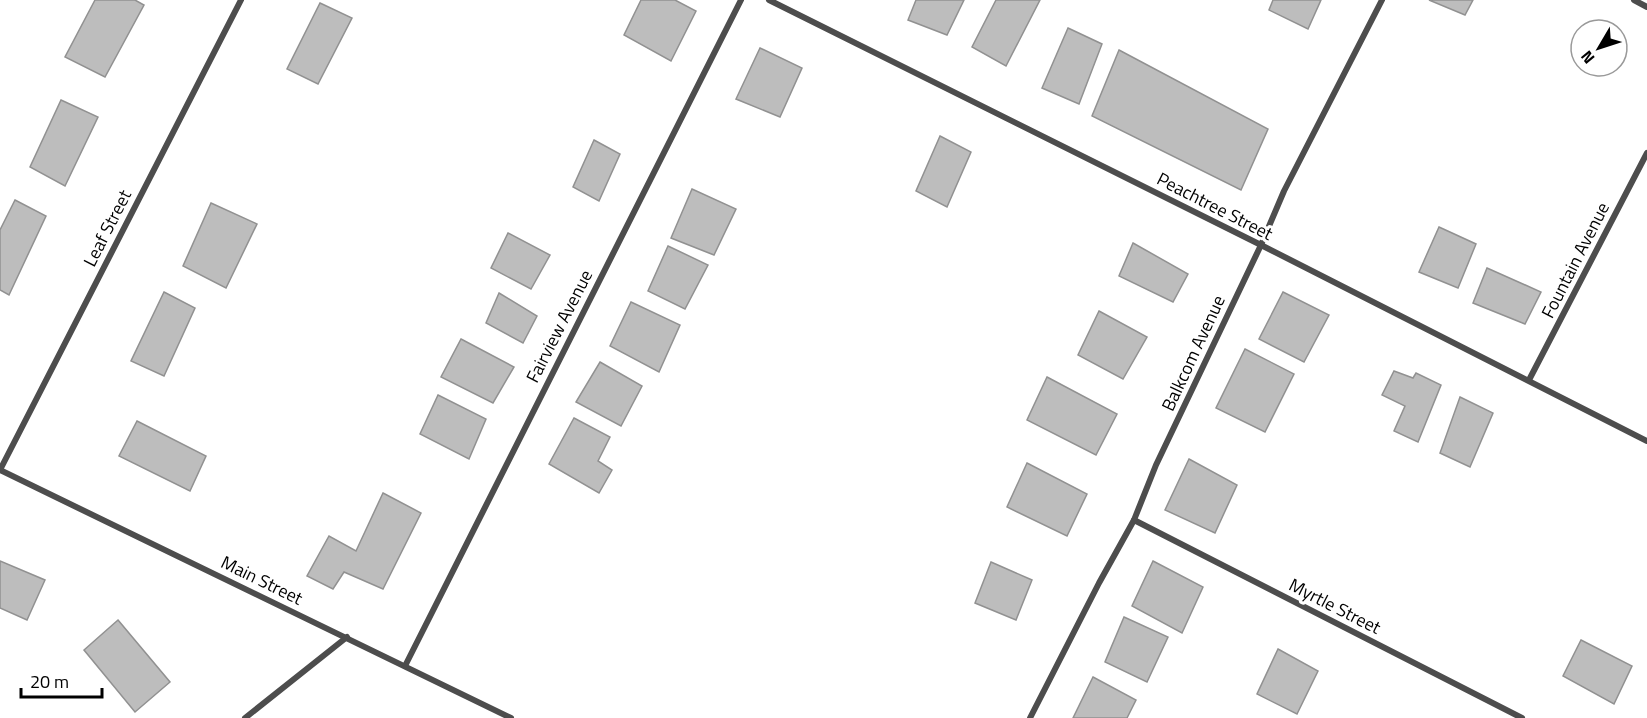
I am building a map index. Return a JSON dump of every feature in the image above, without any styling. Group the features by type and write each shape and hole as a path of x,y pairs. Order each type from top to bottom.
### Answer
{"street":[{"name":"Leaf Street","path":"0,470 241,0"},
{"name":"Fairview Avenue","path":"405,666 741,0"},
{"name":"Peachtree Street","path":"769,0 1261,245 1647,441"},
{"name":"Balkcom Avenue","path":"1030,718 1134,520 1156,465 1261,245 1284,190 1382,0"},
{"path":"1634,0 1647,7"},
{"name":"Fountain Avenue","path":"1529,380 1647,153"},
{"name":"Main Street","path":"0,470 511,718"},
{"name":"Myrtle Street","path":"1134,520 1522,718"},
{"path":"245,718 346,637"}],"building":[{"path":"95,0 135,0 144,5 105,77 65,57"},
{"path":"641,0 675,0 696,11 671,61 624,35"},
{"path":"916,0 964,0 947,35 908,20"},
{"path":"996,0 1040,0 1006,66 972,47"},
{"path":"1273,0 1321,0 1308,29 1269,10"},
{"path":"1429,0 1473,0 1465,15"},
{"path":"320,3 352,18 318,84 287,69"},
{"path":"1068,28 1102,44 1079,104 1042,88"},
{"path":"760,48 802,68 780,117 736,99"},
{"path":"1119,50 1268,129 1241,190 1092,116"},
{"path":"61,100 98,117 65,186 30,167"},
{"path":"940,136 971,152 947,207 916,191"},
{"path":"594,140 620,154 599,201 573,187"},
{"path":"692,189 736,209 714,255 671,238"},
{"path":"15,200 46,216 9,295 0,290 0,230"},
{"path":"211,203 257,224 226,288 183,266"},
{"path":"1439,227 1476,244 1458,288 1419,272"},
{"path":"508,233 550,255 531,289 491,268"},
{"path":"1133,243 1188,274 1173,302 1119,276"},
{"path":"668,246 708,265 685,309 648,291"},
{"path":"1487,268 1541,292 1525,324 1473,303"},
{"path":"164,292 195,308 164,376 131,361"},
{"path":"1283,292 1329,315 1304,362 1259,339"},
{"path":"499,293 537,316 523,343 486,323"},
{"path":"631,302 680,325 659,372 610,346"},
{"path":"1099,311 1147,337 1123,379 1078,355"},
{"path":"461,339 514,367 493,403 441,377"},
{"path":"1245,349 1294,374 1265,432 1216,408"},
{"path":"600,362 642,386 621,426 576,402"},
{"path":"1394,371 1413,378 1416,373 1441,385 1418,442 1394,431 1405,406 1382,395"},
{"path":"1047,377 1117,414 1096,455 1027,420"},
{"path":"438,395 486,419 469,459 420,434"},
{"path":"1460,397 1493,413 1470,467 1440,453"},
{"path":"574,418 610,437 598,461 612,470 599,493 549,464"},
{"path":"137,421 206,456 190,491 119,456"},
{"path":"1189,459 1237,485 1215,533 1165,510"},
{"path":"1027,463 1087,494 1067,536 1007,507"},
{"path":"383,493 421,513 383,589 344,572 333,589 307,576 329,536 356,551"},
{"path":"0,561 45,580 27,620 0,608"},
{"path":"1153,561 1203,587 1182,633 1132,606"},
{"path":"991,562 1032,580 1016,620 975,603"},
{"path":"1124,617 1168,637 1147,682 1105,662"},
{"path":"118,620 170,682 135,712 84,650"},
{"path":"1581,640 1632,666 1614,704 1563,676"},
{"path":"1278,649 1318,671 1297,714 1257,694"},
{"path":"1093,677 1136,700 1127,718 1073,718"}]}
